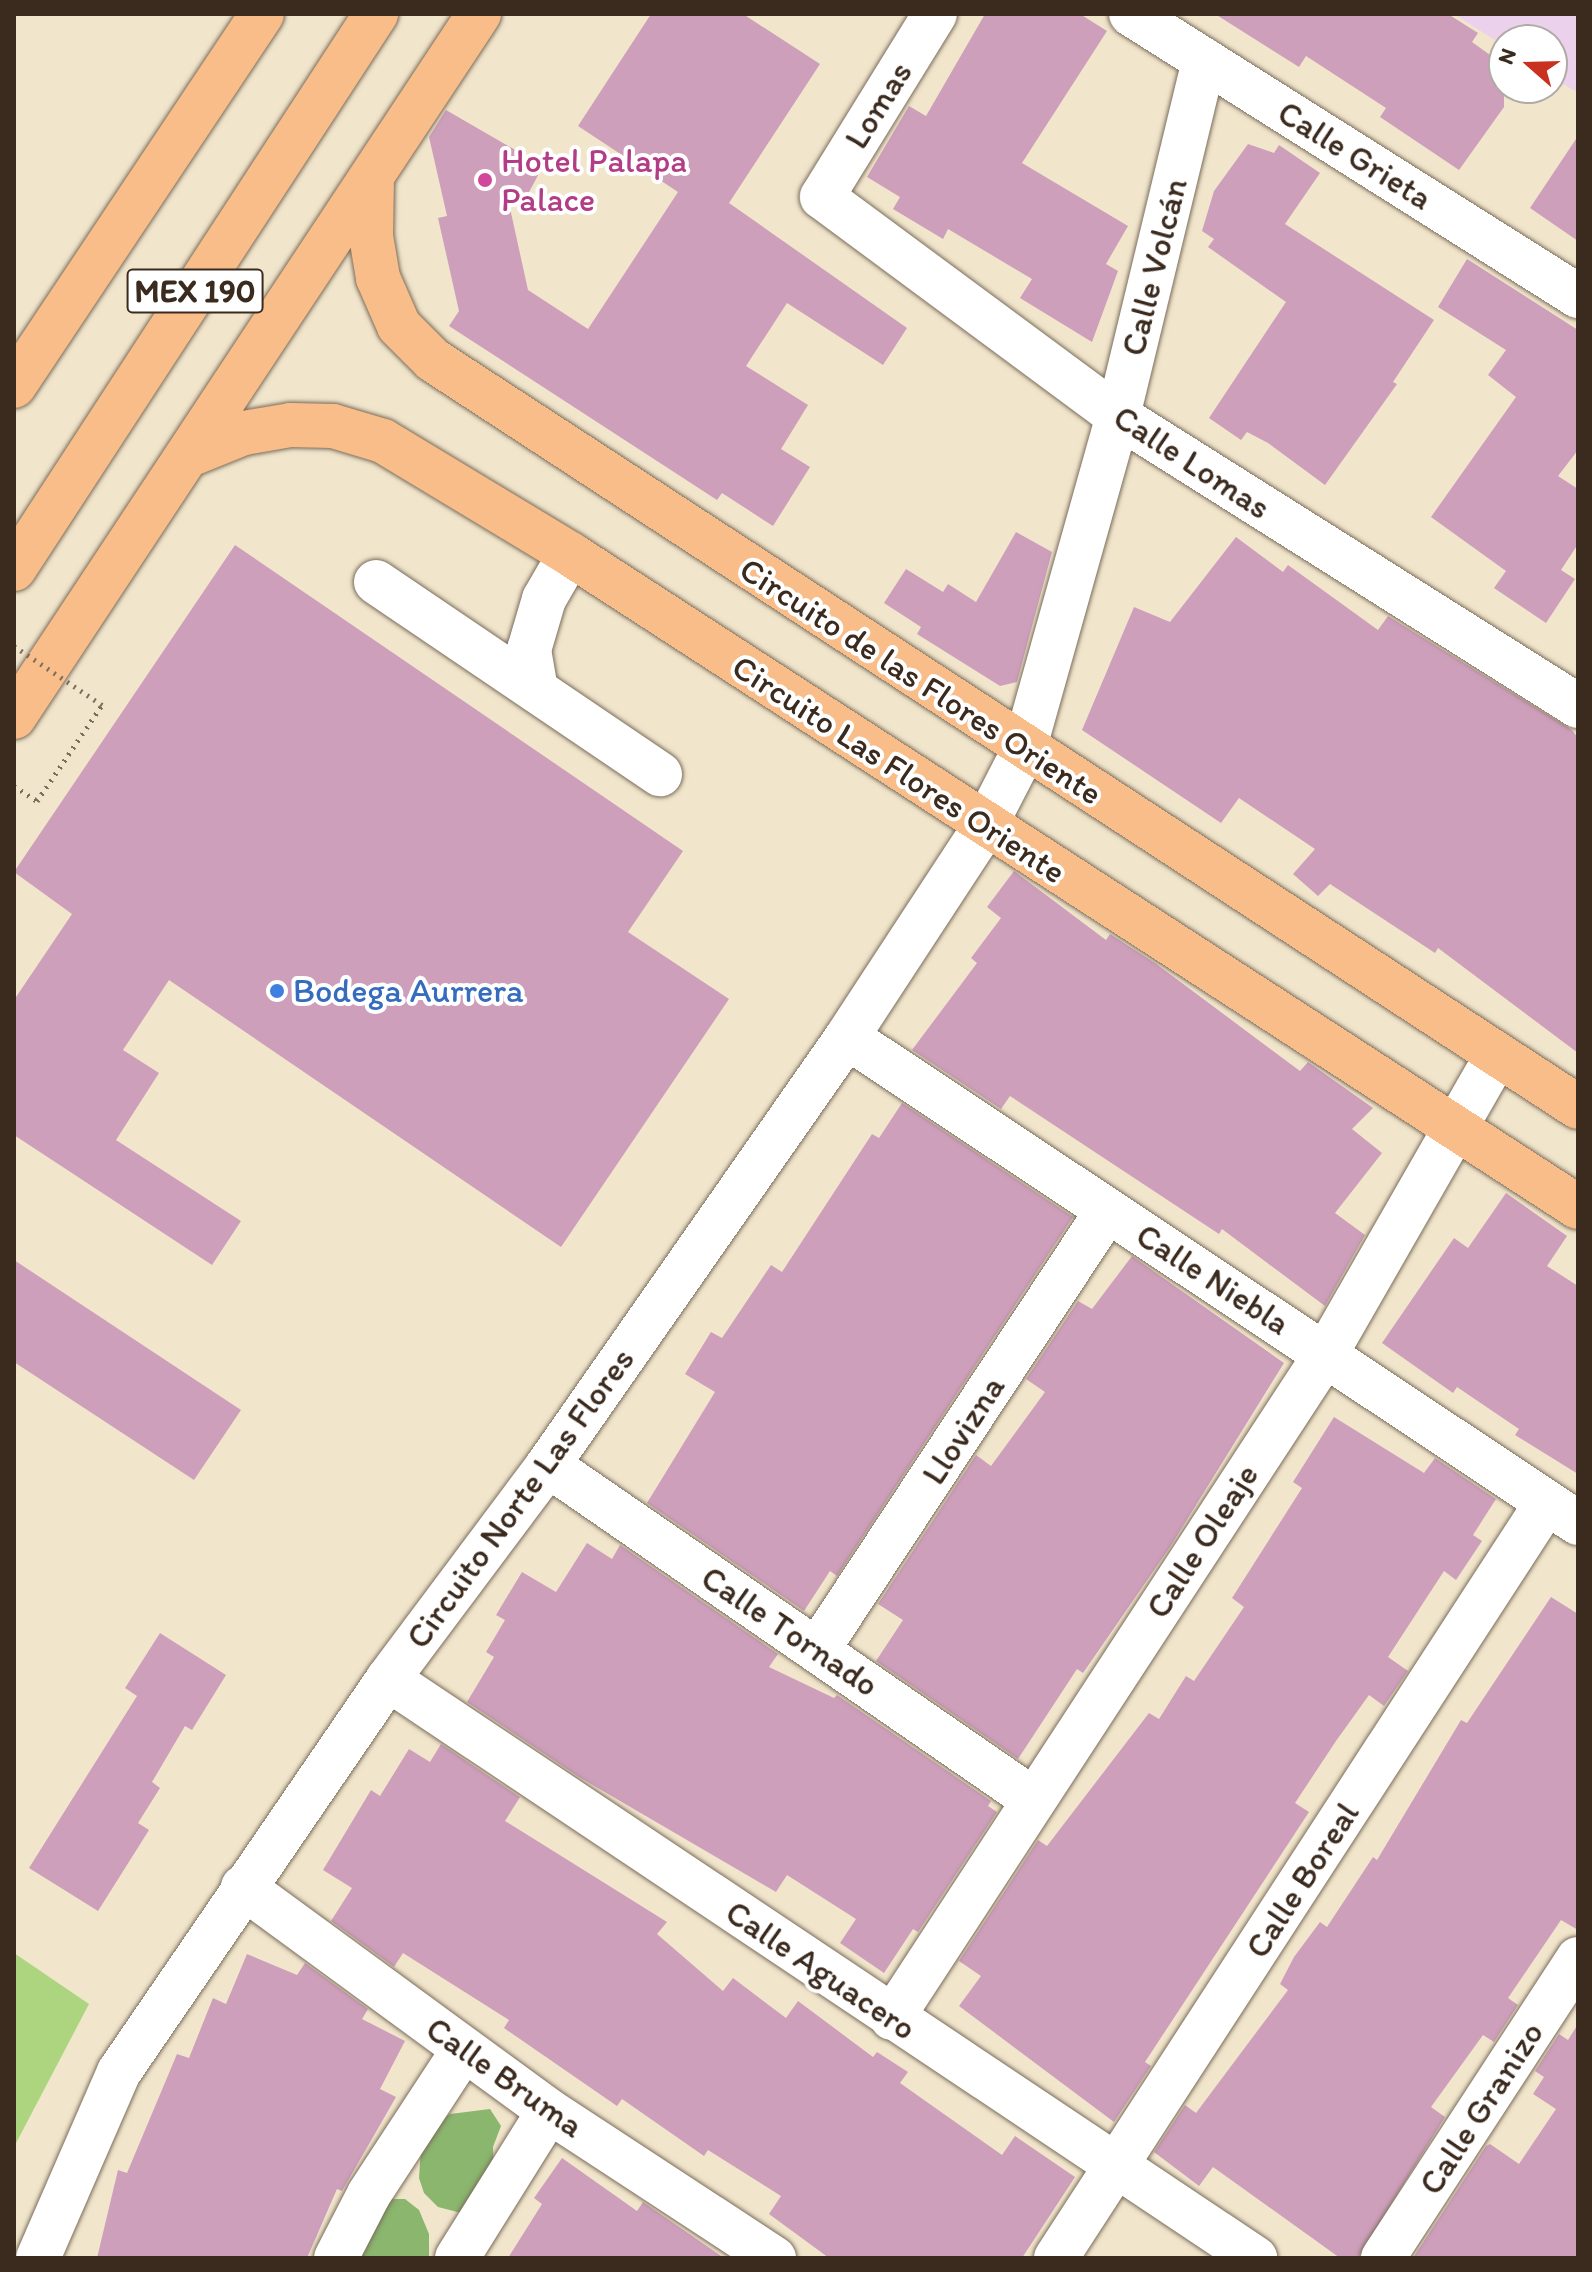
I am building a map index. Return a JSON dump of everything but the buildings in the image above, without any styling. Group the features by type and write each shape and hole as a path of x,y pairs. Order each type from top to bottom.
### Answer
{"main road":[{"name":"MEX 190","path":"14,386 262,14"},
{"name":"MEX 190","path":"14,569 376,14"},
{"path":"14,717 194,453 477,15"},
{"name":"Circuito de las Flores Oriente","path":"372,179 371,236 378,278 399,326 433,360 1024,750 1578,1107"},
{"name":"Circuito Las Flores Oriente","path":"194,453 244,433 291,425 333,426 383,441 570,554 1454,1130 1578,1207"}],"street":[{"name":"Lomas","path":"822,197 935,14"},
{"name":"Calle Grieta","path":"1131,14 1578,296"},
{"name":"Calle Volcán","path":"1024,750 1118,416 1204,60"},
{"name":"Calle Lomas","path":"822,197 1118,416 1578,706"},
{"path":"536,690 529,650 544,599 570,554"},
{"path":"376,582 660,774"},
{"name":"Circuito Norte Las Flores","path":"38,2258 119,2072 388,1679 548,1465 847,1037 985,826 1024,750"},
{"name":"Calle Niebla","path":"847,1037 1107,1211 1327,1352 1563,1512"},
{"name":"Calle Oleaje","path":"892,2018 1031,1798 1327,1352 1497,1055"},
{"name":"Llovizna","path":"818,1649 1107,1211"},
{"name":"Calle Tornado","path":"548,1465 1031,1798"},
{"name":"Calle Boreal","path":"1056,2258 1563,1512"},
{"name":"Calle Aguacero","path":"388,1679 1255,2258"},
{"name":"Calle Bruma","path":"243,1887 549,2111 752,2252"},
{"name":"Calle Granizo","path":"1383,2258 1578,1959"},
{"path":"336,2258 369,2194 464,2049"},
{"path":"457,2258 549,2111"}],"path":[{"path":"14,646 102,705 37,801 14,786"}],"shaded area":[{"path":"1454,14 1578,14 1578,93 1568,87 1568,24 1488,24 1488,36"}],"green space":[{"path":"14,1953 89,2004 14,2147"},
{"path":"490,2109 501,2126 493,2147 494,2173 465,2214 438,2207 424,2193 419,2178 421,2147 438,2122 450,2114"},
{"path":"391,2199 405,2199 419,2210 429,2234 429,2258 347,2258"}],"place":[{"name":"Hotel Palapa Palace","path":"485,180"},
{"name":"Bodega Aurrera","path":"277,991"}]}
